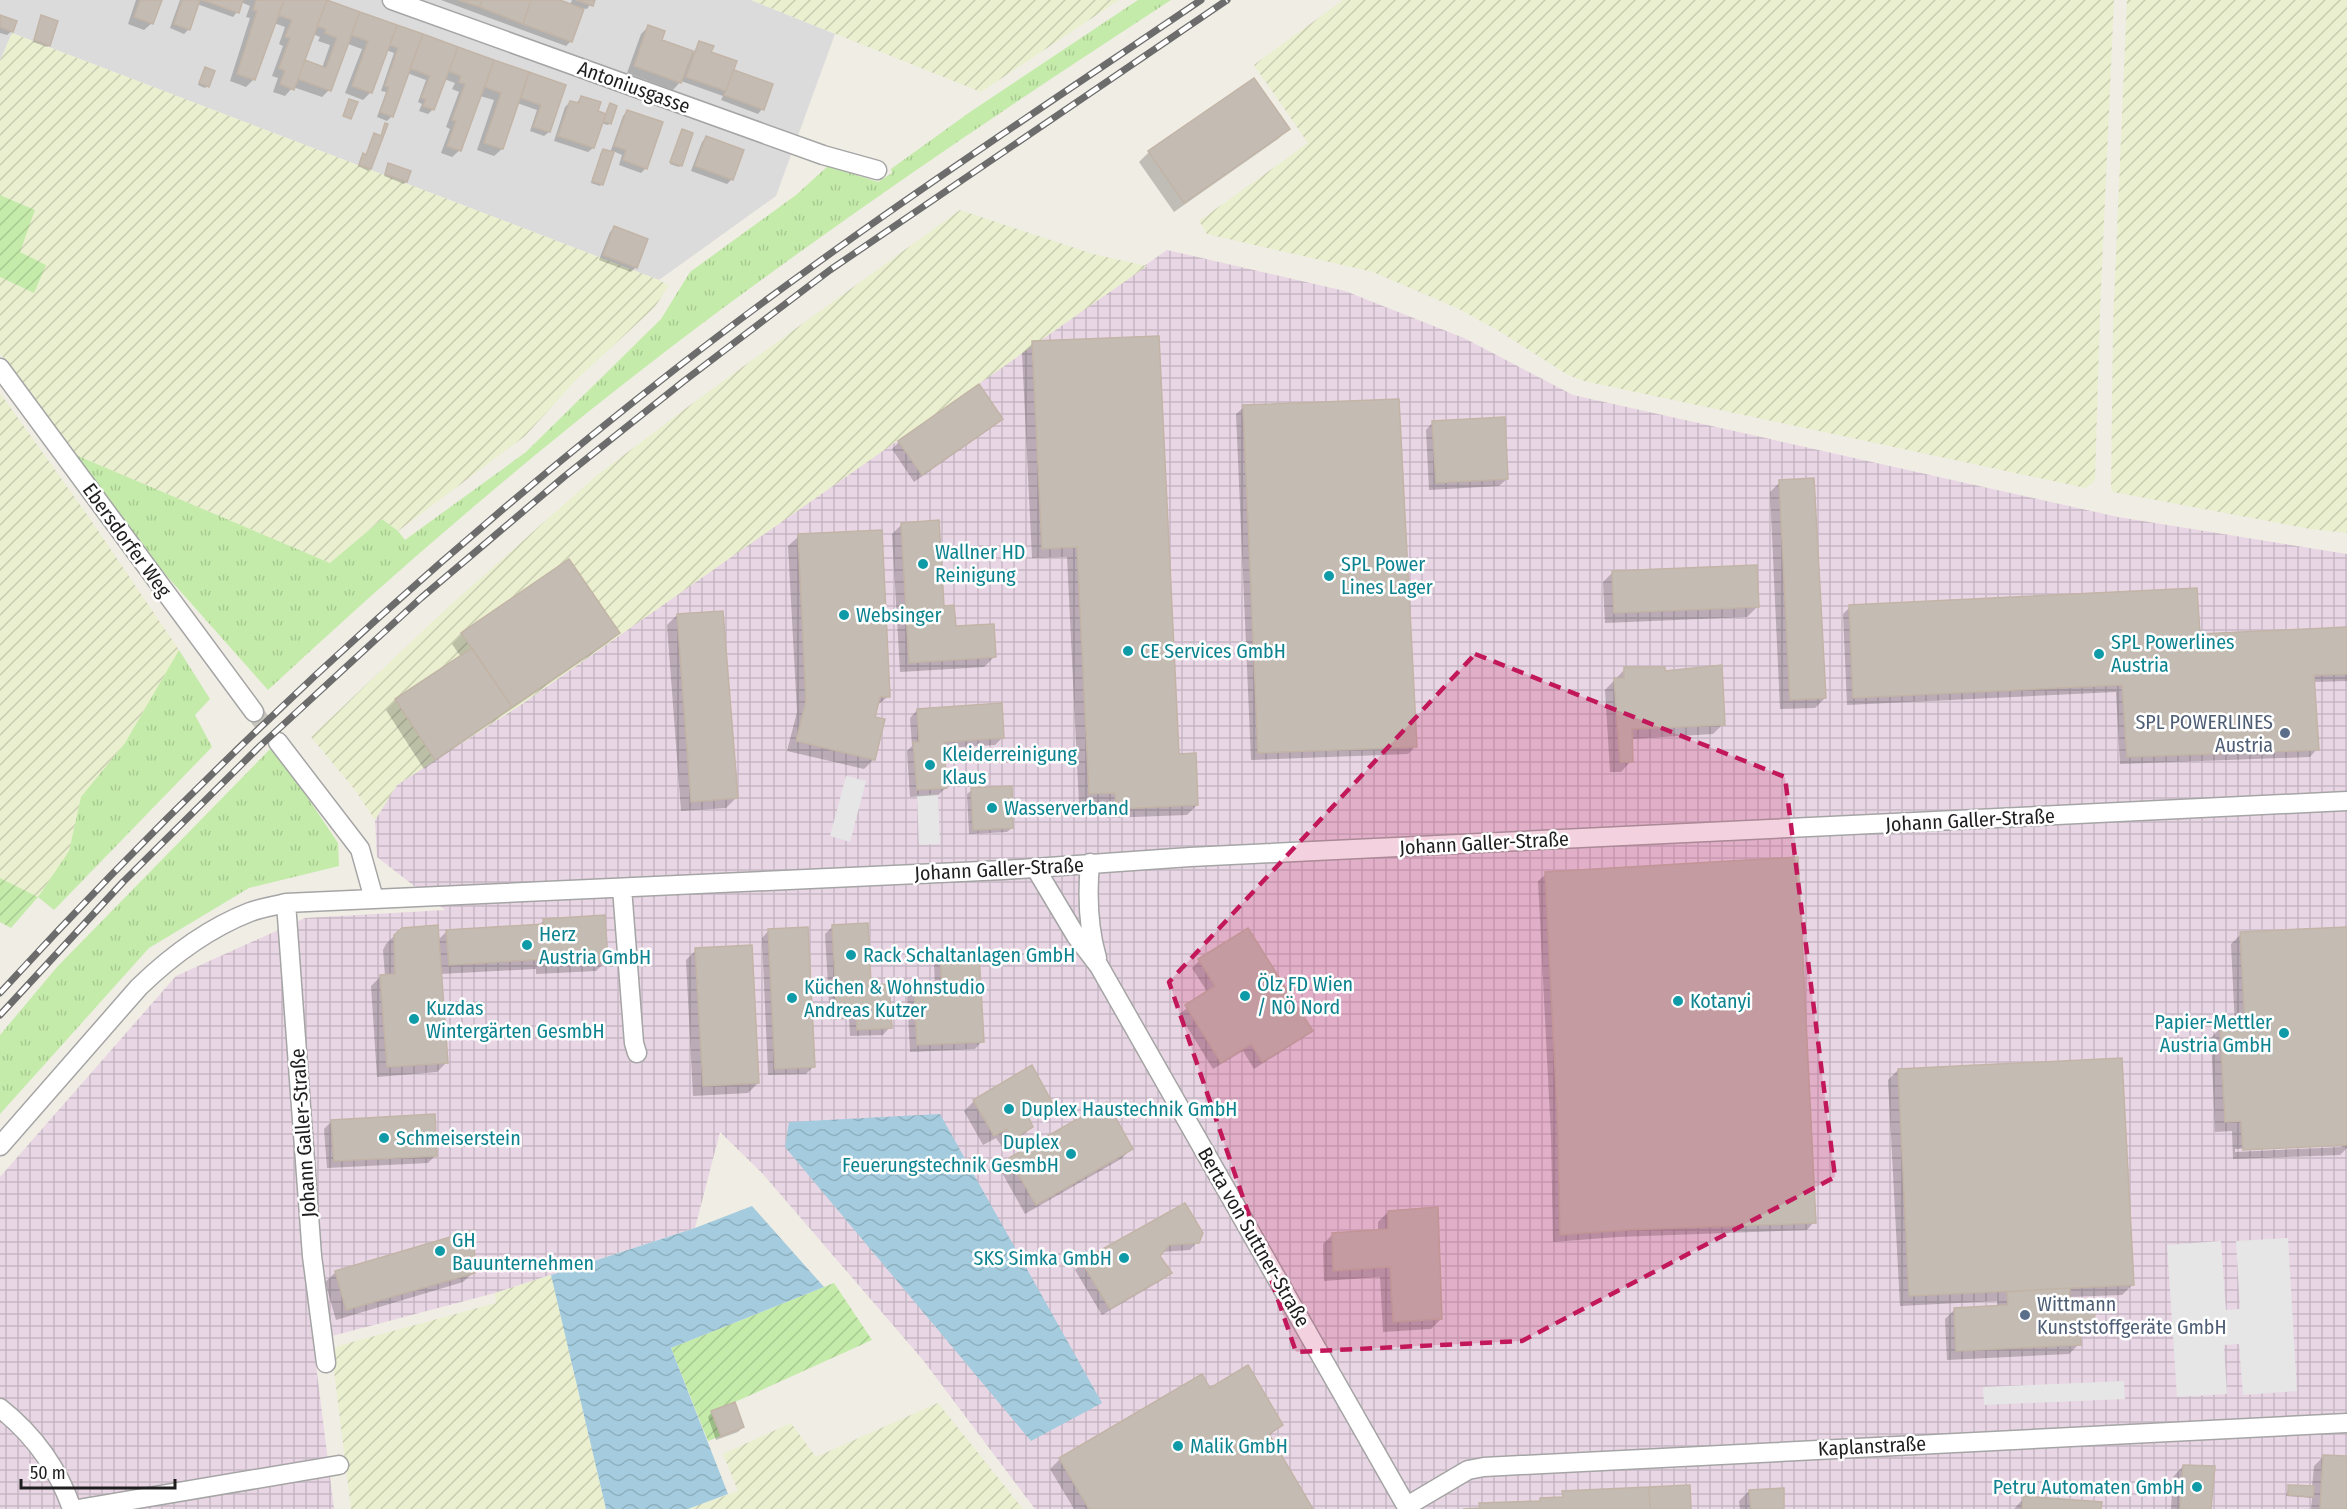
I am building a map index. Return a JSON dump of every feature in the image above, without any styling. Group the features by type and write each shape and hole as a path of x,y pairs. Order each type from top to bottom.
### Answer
{"street":[{"name":"Antoniusgasse","path":"392,0 823,155 877,170"},
{"name":"Ebersdorfer Weg","path":"0,368 254,712"},
{"path":"278,742 360,849 374,899"},
{"name":"Johann Galler-Straße","path":"0,1146 139,987 156,971 223,925 250,912 285,903 1036,868 1223,855 2347,801"},
{"name":"Berta von Suttner-Straße","path":"1090,863 1088,891 1091,936 1099,966"},
{"name":"Berta von Suttner-Straße","path":"1036,868 1076,936 1099,966 1408,1508"},
{"path":"622,888 636,1053"},
{"name":"Johann Galler-Straße","path":"285,903 312,1256 326,1363"},
{"path":"0,1408 31,1437 49,1459 63,1483 72,1509"},
{"name":"Kaplanstraße","path":"1408,1508 1468,1470 1484,1467 2347,1423"},
{"path":"78,1509 339,1465"}],"highlighted area":[{"path":"1475,654 1785,777 1835,1177 1522,1341 1296,1352 1169,982"}],"shaded area":[{"path":"0,0 751,0 835,34 776,196 659,280 12,33 0,61"},
{"path":"1167,250 1345,291 1464,338 1573,395 2118,517 2347,554 2347,1509 1035,1509 923,1360 762,1173 720,1132 695,1228 495,1293 313,1341 334,1509 0,1509 0,1177 176,976 305,918 445,910 377,857 375,820 397,785 519,706"},
{"path":"846,776 866,781 850,842 830,836"},
{"path":"938,794 940,844 919,845 917,795"},
{"path":"2288,1238 2297,1391 2243,1395 2239,1344 2224,1345 2227,1394 2177,1397 2167,1245 2221,1241 2226,1310 2240,1309 2236,1241"},
{"path":"2124,1381 2125,1399 1984,1405 1983,1387"}],"green space":[{"path":"751,0 1119,0 981,92"},
{"path":"1138,0 1171,0 889,189 723,308 605,398 434,541 268,690 158,566 71,453 330,563 382,519 398,531 405,540 526,452 661,319 690,272 796,195 828,166 878,182 892,173 891,169 970,112"},
{"path":"1343,0 2114,0 2095,480 2086,488 1584,381 1568,375 1499,331 1459,309 1373,272 1207,234 1199,221 1308,143 1254,65"},
{"path":"2127,0 2347,0 2347,533 2310,529 2113,492 2111,489 2113,323"},
{"path":"12,33 659,280 669,286 654,308 577,379 525,436 398,531 382,519 330,563 71,453 0,353 0,277 34,293 19,252 35,210 0,195 0,61"},
{"path":"0,195 35,210 20,252 46,265 34,293 0,277"},
{"path":"960,210 1093,254 1147,266 519,706 397,785 375,820 355,790 311,737 447,608 596,476"},
{"path":"0,393 88,516 179,650 125,743 81,797 69,851 38,897 0,878"},
{"path":"179,650 210,699 195,715 212,747 54,910 38,897 69,851 81,797 125,743"},
{"path":"273,746 338,843 339,866 249,888 149,948 0,1114 0,1035 57,967"},
{"path":"0,878 38,897 11,928 0,922"},
{"path":"551,1275 606,1509 351,1509 332,1354 338,1346 496,1303 495,1293"},
{"path":"834,1283 872,1340 735,1402 744,1427 708,1441 671,1348"},
{"path":"938,1403 1023,1509 688,1509 738,1491 723,1454 791,1423 816,1457"}],"water":[{"path":"940,1114 1102,1403 1031,1441 785,1147 789,1122"},
{"path":"752,1206 824,1287 671,1348 728,1494 688,1509 606,1509 551,1275 695,1228"}],"building":[{"path":"140,0 162,0 153,24 134,17"},
{"path":"182,0 200,0 190,30 174,24"},
{"path":"202,0 243,0 239,13"},
{"path":"256,0 284,0 255,80 237,74 257,11 253,10"},
{"path":"284,0 327,0 294,90 280,84 285,71 279,68 290,38 285,37 292,20 278,15"},
{"path":"327,0 360,12 331,91 298,79 305,60 326,68 337,38 325,33 326,29 317,26"},
{"path":"458,0 482,0 480,7"},
{"path":"482,0 531,0 523,24 480,7"},
{"path":"531,0 560,0 584,9 572,42 523,24"},
{"path":"576,0 595,0 593,6"},
{"path":"360,12 397,25 372,93 352,86 368,41 351,35"},
{"path":"0,15 17,21 13,32 0,27"},
{"path":"41,15 58,21 50,46 34,40"},
{"path":"397,25 423,34 393,117 380,112 389,87 385,86 398,48 390,45"},
{"path":"648,25 665,31 662,40 693,51 681,83 634,66"},
{"path":"423,34 458,47 434,110 423,106 426,99 421,98 430,76 410,68"},
{"path":"699,41 714,46 711,52 737,61 726,91 686,77"},
{"path":"458,47 494,60 461,151 447,146 456,121 452,120 465,84 459,82 461,76 449,71"},
{"path":"494,60 529,72 503,149 484,143 501,93 485,87"},
{"path":"205,67 215,71 209,87 199,83"},
{"path":"734,70 773,84 764,110 724,95"},
{"path":"529,72 566,85 550,132 533,127 541,105 521,98"},
{"path":"1254,78 1290,129 1184,203 1148,151"},
{"path":"581,96 601,102 598,111 606,114 594,148 558,136 570,101 579,103"},
{"path":"349,99 358,102 351,119 343,116"},
{"path":"610,103 617,106 611,124 603,121"},
{"path":"627,110 663,122 647,169 623,160 626,150 614,146"},
{"path":"385,123 388,124 371,169 359,165 363,153 366,155 374,133 381,136"},
{"path":"682,129 693,133 682,166 670,162"},
{"path":"706,136 744,150 733,180 695,166"},
{"path":"603,149 614,152 603,185 592,181"},
{"path":"388,163 411,171 407,182 385,174"},
{"path":"614,226 648,239 637,268 603,255"},
{"name":"CE Services GmbH","path":"1159,336 1179,754 1196,753 1198,805 1116,809 1115,793 1089,794 1077,547 1042,549 1032,341"},
{"path":"979,384 1003,419 922,475 898,441"},
{"name":"SPL Power Lines Lager","path":"1399,399 1417,747 1258,753 1243,405"},
{"path":"1505,417 1508,479 1436,483 1432,421"},
{"path":"1814,478 1826,698 1790,700 1779,480"},
{"name":"Wallner HD Reinigung","path":"939,520 944,606 954,605 956,626 994,624 996,657 909,663 901,523"},
{"name":"Websinger","path":"882,530 890,697 880,697 875,717 885,719 875,760 796,741 806,701 798,534"},
{"path":"569,559 620,633 512,707 461,633"},
{"path":"1757,565 1759,607 1614,613 1612,571"},
{"name":"SPL Powerlines Austria","path":"2197,588 2200,634 2347,627 2347,674 2314,675 2319,750 2127,757 2122,685 1853,698 1849,605"},
{"path":"723,611 738,798 691,802 677,614"},
{"path":"472,648 512,707 435,760 395,699"},
{"path":"1722,665 1725,725 1632,729 1633,762 1620,762 1614,678 1624,678 1624,667 1665,667 1665,671"},
{"name":"Kleiderreinigung Klaus","path":"1002,703 1004,738 944,742 947,788 917,790 913,742 919,742 917,709"},
{"name":"Wasserverband","path":"1012,786 1013,828 973,830 971,788"},
{"name":"Kotanyi","path":"1798,857 1816,1223 1627,1230 1560,1235 1558,1129 1545,872"},
{"name":"Herz Austria GmbH","path":"605,915 608,961 546,965 545,959 449,965 446,930 544,924 543,919"},
{"name":"Rack Schaltanlagen GmbH","path":"868,923 871,985 889,984 892,1028 857,1030 856,1013 837,1014 832,925"},
{"name":"Kuzdas Wintergärten GesmbH","path":"438,925 448,1063 387,1067 380,975 395,974 394,935 402,928"},
{"name":"Küchen & Wohnstudio Andreas Kutzer","path":"808,927 815,1067 775,1069 768,929"},
{"name":"Papier-Mettler Austria GmbH","path":"2347,927 2347,1145 2243,1150 2241,1121 2225,1122 2220,1026 2245,1025 2240,932"},
{"name":"Ölz FD Wien / NÖ Nord","path":"1248,928 1313,1031 1262,1062 1251,1044 1221,1063 1185,1005 1215,986 1198,959"},
{"path":"752,945 759,1083 703,1086 695,948"},
{"path":"979,954 984,1042 917,1045 914,986 942,984 940,956"},
{"path":"2122,1058 2134,1285 1909,1296 1898,1069"},
{"name":"Duplex Haustechnik GmbH","path":"1032,1065 1052,1102 1028,1116 1033,1127 1013,1139 1007,1129 994,1136 973,1100"},
{"name":"Duplex Feuerungstechnik GesmbH","path":"1107,1102 1133,1149 1036,1205 1009,1158"},
{"name":"Schmeiserstein","path":"435,1114 437,1156 334,1161 331,1120"},
{"name":"SKS Simka GmbH","path":"1185,1203 1203,1233 1199,1243 1169,1245 1160,1256 1172,1273 1110,1309 1081,1261"},
{"path":"1438,1207 1442,1319 1393,1322 1390,1267 1333,1271 1332,1233 1388,1229 1388,1211"},
{"name":"GH Bauunternehmen","path":"474,1230 475,1273 346,1310 335,1271"},
{"name":"Wittmann Kunststoffgeräte GmbH","path":"2070,1288 2070,1303 2094,1302 2095,1323 2080,1324 2081,1345 1956,1351 1954,1308 2008,1305 2007,1292"},
{"name":"Malik GmbH","path":"1248,1365 1283,1425 1269,1434 1313,1509 1089,1509 1059,1458 1202,1374 1210,1388"},
{"path":"735,1402 744,1427 721,1436 711,1411"},
{"path":"2323,1455 2347,1456 2347,1509 2320,1509"},
{"name":"Petru Automaten GmbH","path":"2183,1465 2215,1466 2211,1509 2180,1509"},
{"path":"1690,1485 1691,1509 1650,1509 1649,1487"},
{"path":"2288,1485 2314,1486 2313,1497 2288,1495"},
{"path":"1649,1487 1650,1509 1463,1509 1480,1508 1479,1503 1540,1501 1540,1498 1563,1497 1562,1491"},
{"path":"1784,1488 1784,1509 1751,1509 1749,1490"},
{"path":"2023,1496 2102,1502 2101,1509 2022,1509"}],"tunnel":[{"path":"254,712 278,742"}],"railway":[{"path":"0,993 78,909 240,746 409,591 584,442 674,370 803,273 935,180 1201,0"},
{"path":"0,1015 123,882 260,746 421,598 565,476 684,381 830,270 1227,0"}],"place":[{"name":"Wallner HD Reinigung","path":"923,564"},
{"name":"SPL Power Lines Lager","path":"1329,576"},
{"name":"Websinger","path":"844,615"},
{"name":"CE Services GmbH","path":"1128,651"},
{"name":"SPL Powerlines Austria","path":"2099,654"},
{"name":"SPL POWERLINES Austria","path":"2285,733"},
{"name":"Kleiderreinigung Klaus","path":"930,765"},
{"name":"Wasserverband","path":"992,808"},
{"name":"Herz Austria GmbH","path":"527,945"},
{"name":"Rack Schaltanlagen GmbH","path":"851,955"},
{"name":"Ölz FD Wien / NÖ Nord","path":"1245,996"},
{"name":"Küchen & Wohnstudio Andreas Kutzer","path":"792,998"},
{"name":"Kotanyi","path":"1678,1001"},
{"name":"Kuzdas Wintergärten GesmbH","path":"414,1019"},
{"name":"Papier-Mettler Austria GmbH","path":"2284,1033"},
{"name":"Duplex Haustechnik GmbH","path":"1009,1109"},
{"name":"Schmeiserstein","path":"384,1138"},
{"name":"Duplex Feuerungstechnik GesmbH","path":"1071,1154"},
{"name":"GH Bauunternehmen","path":"440,1251"},
{"name":"SKS Simka GmbH","path":"1124,1258"},
{"name":"Wittmann Kunststoffgeräte GmbH","path":"2025,1315"},
{"name":"Malik GmbH","path":"1178,1446"},
{"name":"Petru Automaten GmbH","path":"2197,1487"}]}
